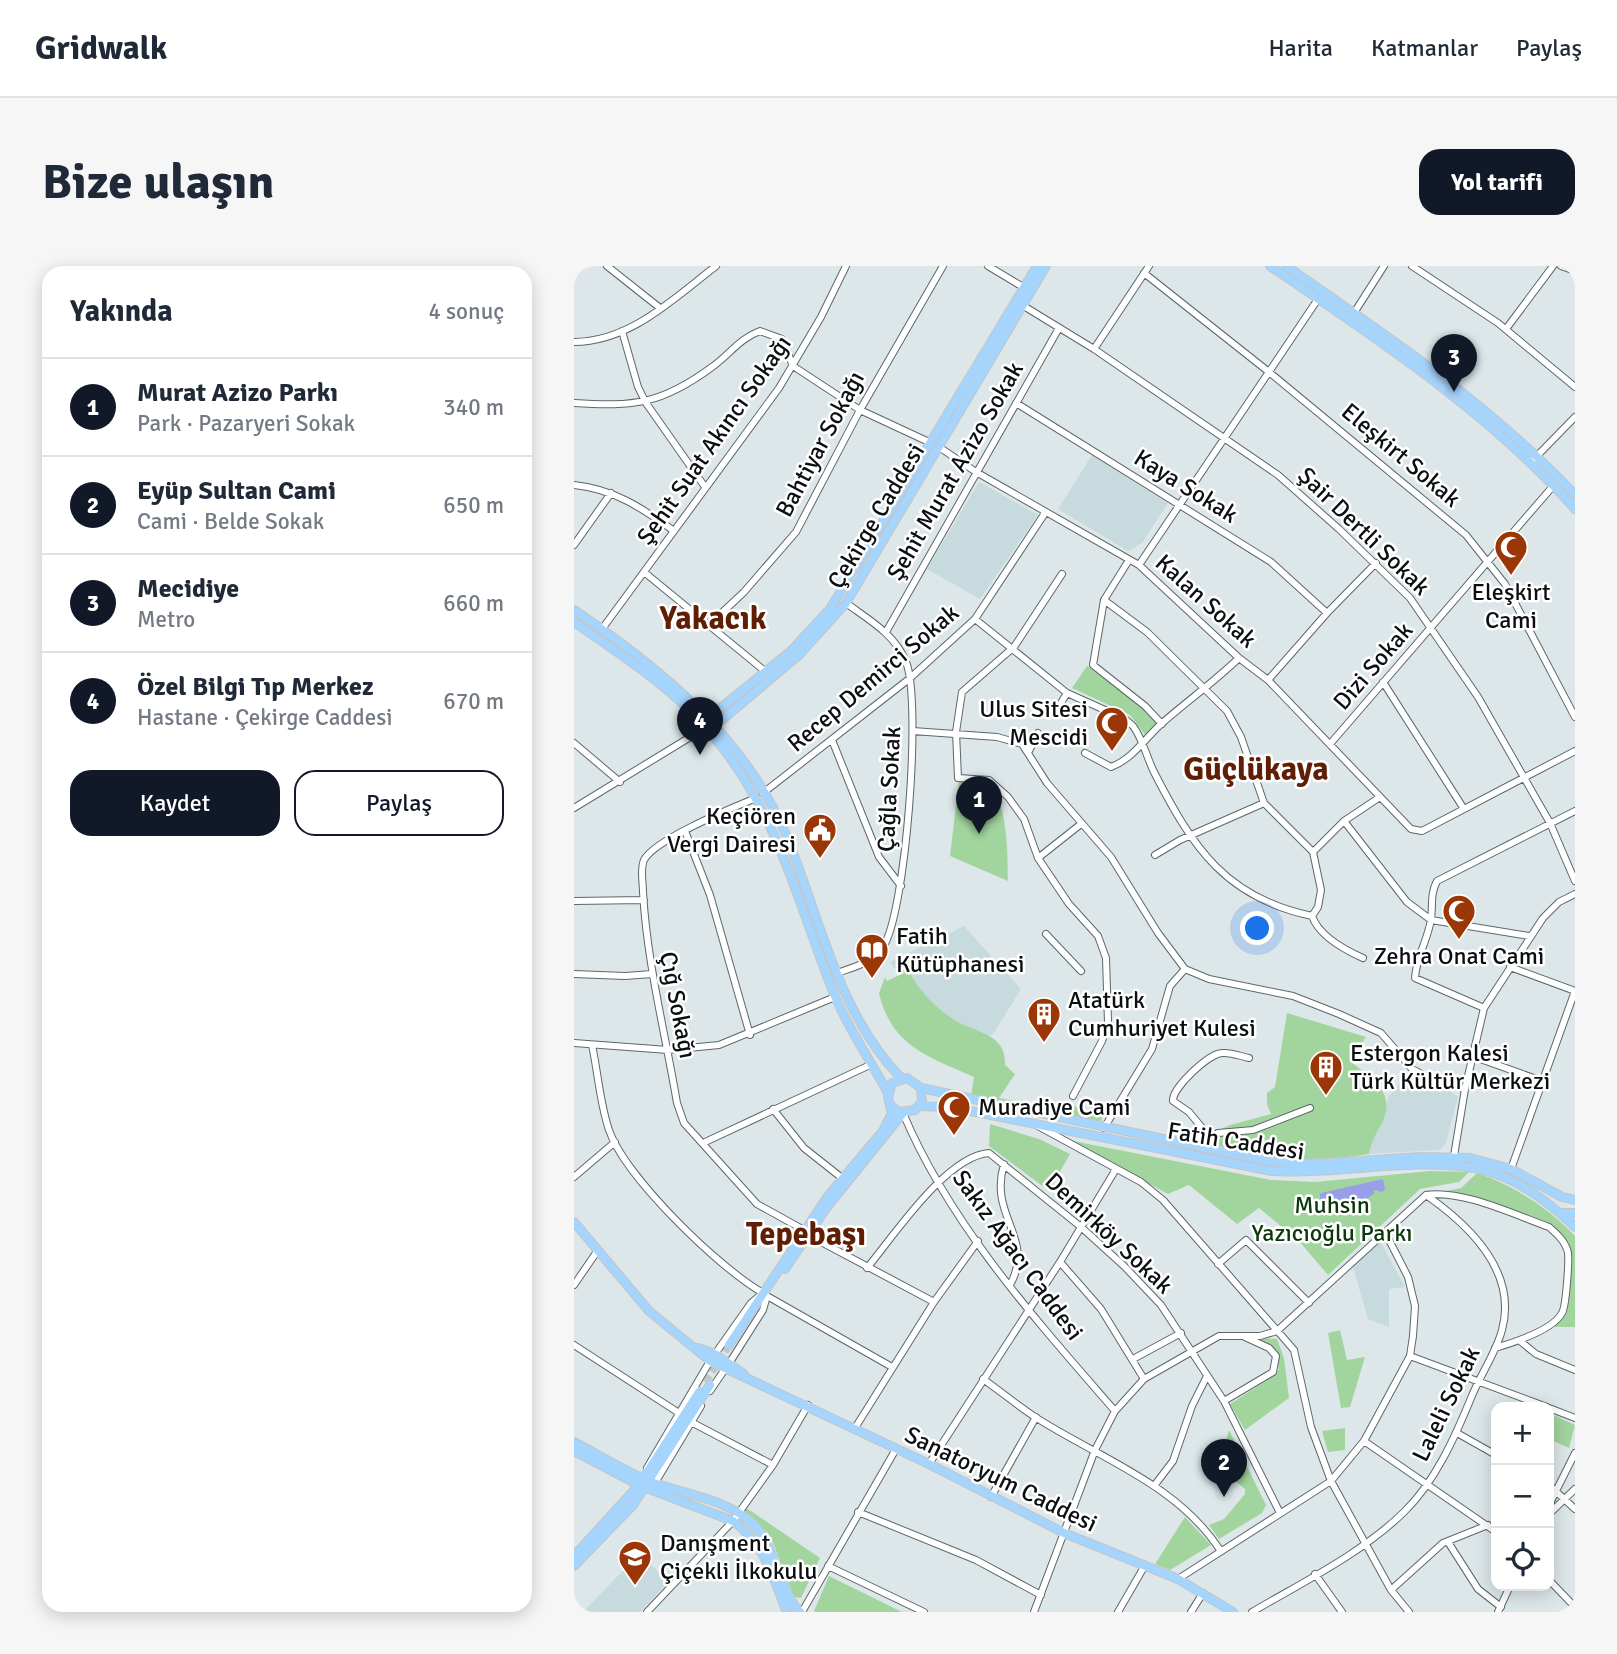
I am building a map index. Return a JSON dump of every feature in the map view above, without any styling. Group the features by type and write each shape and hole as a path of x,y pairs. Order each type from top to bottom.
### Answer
{"main road":[{"name":"Çekirge Caddesi","path":"712,728 799,655 846,603 1037,266"},
{"name":"Çekirge Caddesi","path":"705,721 766,672 831,609 1046,266"},
{"path":"1270,266 1430,378 1530,463 1575,509"},
{"path":"1286,266 1436,373 1537,456 1575,495"},
{"path":"574,610 654,669 712,728 760,796 786,834 837,973 870,1042 901,1078"},
{"path":"574,622 640,668 705,721"},
{"path":"731,1346 842,1178 883,1131 892,1113 888,1093 835,997 778,838 760,796"},
{"path":"806,1233 903,1113 919,1106 923,1097 921,1088 913,1079 901,1078 892,1083 888,1093"},
{"name":"Fatih Caddesi","path":"921,1088 1273,1162 1313,1164 1454,1157 1511,1170 1562,1197 1575,1200"},
{"path":"890,1105 903,1113"},
{"name":"Fatih Caddesi","path":"919,1106 950,1107 1272,1171 1313,1173 1422,1166 1476,1169 1530,1191 1575,1227"},
{"path":"1560,1213 1575,1213"},
{"name":"Sanatoryum Caddesi","path":"574,1222 649,1311 686,1345 751,1381 808,1405 1064,1533 1144,1567 1178,1578 1233,1612"},
{"path":"574,1566 647,1483 707,1383"},
{"path":"574,1442 647,1483"},
{"path":"574,1451 753,1524 767,1542 775,1566 801,1612"},
{"path":"574,1556 647,1483"},
{"path":"735,1518 753,1537 787,1612"}],"street":[{"path":"607,266 660,308"},
{"path":"574,342 611,337 660,308 716,266"},
{"name":"Şehit Suat Akıncı Sokağı","path":"602,629 793,366 846,266"},
{"name":"Bahtiyar Sokağı","path":"710,624 744,592 796,532 860,410 943,266"},
{"path":"988,266 1023,287"},
{"path":"1094,349 1149,266"},
{"path":"1354,313 1384,266"},
{"path":"1412,266 1506,329 1575,387"},
{"path":"1506,329 1553,266"},
{"path":"1561,266 1575,271"},
{"name":"Eleşkirt Sokak","path":"1144,273 1269,372 1466,535 1506,584 1575,717"},
{"path":"1139,565 1318,299"},
{"name":"Şair Dertli Sokak","path":"1022,305 1094,349 1278,475 1376,563 1410,598 1478,697 1550,823 1575,881"},
{"name":"Şehit Murat Azizo Sokak","path":"886,632 1059,328"},
{"path":"622,331 638,387 646,403 705,487"},
{"path":"574,403 625,406 646,403 673,391 712,367 748,335 760,331 782,339 793,366"},
{"name":"Kalan Sokak","path":"793,366 860,410 935,445 1045,513 1139,565 1239,658 1268,680 1410,830 1422,831 1464,810"},
{"name":"Kaya Sokak","path":"1016,403 1271,562 1327,612"},
{"path":"1530,463 1575,417"},
{"path":"574,485 597,487 611,493 645,510 674,531"},
{"name":"Dizi Sokak","path":"1330,744 1554,485"},
{"path":"574,545 611,493"},
{"name":"Recep Demirci Sokak","path":"760,796 909,679 975,620 1045,513"},
{"path":"1129,560 1104,600 1093,665 1145,706 1161,724"},
{"path":"1268,680 1327,612 1376,563"},
{"path":"644,572 766,672"},
{"path":"1062,574 1014,647 962,692 956,732 958,778 979,777 996,785 1024,819 1038,858 1069,904 1098,936 1106,958 1108,1022 1102,1041 1073,1096"},
{"path":"1104,600 1147,632 1227,711 1241,737 1264,803 1313,852 1321,890 1318,907 1312,916"},
{"name":"Çağla Sokak","path":"837,973 870,960 882,949 891,932 901,886 914,731 907,664 895,641 846,603"},
{"path":"975,620 1014,647 1068,693 1125,719 1139,735 1140,744 1189,837 1228,881 1289,911 1312,916"},
{"path":"1085,753 1111,767 1126,761 1161,724 1205,691 1239,658"},
{"path":"1383,682 1464,810 1575,751"},
{"path":"1056,710 1068,693"},
{"name":"Çekirge Caddesi","path":"687,739 705,721"},
{"name":"Çekirge Caddesi","path":"574,808 687,739 712,728"},
{"path":"914,731 956,732 997,737 1022,744 1034,767 1111,857 1185,969 1209,979 1293,996 1339,1014 1381,1033 1412,1069 1431,1079 1465,1089"},
{"path":"1028,751 1038,733"},
{"path":"832,740 879,857 901,886"},
{"path":"574,743 620,782"},
{"name":"Çığ Sokağı","path":"760,796 665,842 643,862 643,923 684,1123 757,1204 867,1269 934,1302"},
{"path":"1313,852 1344,821 1380,797"},
{"path":"1155,855 1264,803"},
{"path":"1483,1008 1415,978 1416,964 1431,920 1432,891 1437,881 1575,811"},
{"path":"1344,821 1407,902 1431,920 1529,936"},
{"path":"1038,858 1081,824"},
{"path":"685,831 710,895 750,1035"},
{"path":"574,891 574,901 644,900"},
{"path":"1454,1157 1465,1089 1483,1008 1529,936 1559,902 1575,894"},
{"path":"1312,916 1329,937 1363,958"},
{"path":"1046,934 1081,971"},
{"path":"1510,967 1575,991 1511,1170"},
{"path":"1103,1128 1152,1049 1170,986 1185,969"},
{"path":"574,974 652,974"},
{"path":"574,1043 668,1050 719,1045 750,1035 835,997"},
{"path":"592,1045 609,1130 621,1154 679,1223 716,1262 765,1294 892,1367"},
{"path":"1177,1143 1209,1135 1189,1112 1173,1101 1176,1088 1213,1055 1224,1052 1249,1059"},
{"path":"1472,1056 1542,1081"},
{"path":"703,1143 873,1064"},
{"path":"1218,1133 1253,1130 1310,1108"},
{"path":"773,1109 804,1148 842,1178"},
{"name":"Sakız Ağacı Caddesi","path":"903,1113 919,1151 978,1241 1028,1310 1115,1411"},
{"path":"1033,1124 1116,1169 1163,1200 1294,1350 1311,1427 1331,1481 1364,1544 1406,1611"},
{"path":"574,1177 615,1142"},
{"name":"Demirköy Sokak","path":"939,1182 966,1161 984,1153 1004,1164 1124,1266 1181,1333 1206,1378 1224,1401 1280,1513"},
{"path":"1004,1164 999,1181 999,1196 1020,1254 1019,1269 1010,1285"},
{"path":"929,1464 1060,1262 1116,1169"},
{"path":"867,1269 939,1182"},
{"path":"1034,1612 1095,1450 1115,1411 1144,1380 1219,1336 1260,1336 1277,1331 1426,1195 1439,1193 1458,1196 1549,1227 1560,1237 1568,1253 1563,1312 1556,1321 1520,1341 1495,1348"},
{"name":"Laleli Sokak","path":"1252,1612 1364,1544 1405,1512 1428,1483 1457,1433 1495,1348 1503,1328 1503,1302 1501,1279 1492,1258 1476,1236 1426,1195"},
{"path":"1178,1578 1331,1481 1364,1441 1410,1356 1415,1306 1408,1277 1385,1232"},
{"path":"1218,1264 1246,1240 1309,1303"},
{"path":"855,1428 934,1302 978,1241"},
{"path":"574,1285 598,1250"},
{"path":"1060,1262 1101,1309 1144,1380"},
{"path":"647,1483 650,1459 713,1358 751,1303 765,1294"},
{"path":"647,1483 691,1422 763,1310 765,1294"},
{"path":"1133,1359 1181,1333"},
{"path":"1224,1401 1266,1378 1276,1364 1276,1356 1269,1348 1241,1335"},
{"path":"1520,1341 1536,1354 1575,1370"},
{"path":"574,1345 679,1413"},
{"path":"1410,1356 1532,1402"},
{"path":"1154,1486 1173,1461 1192,1406 1206,1378"},
{"path":"983,1379 1036,1417 1154,1486 1186,1509 1220,1550"},
{"path":"647,1612 735,1518 773,1465 808,1405"},
{"path":"1554,1410 1575,1418"},
{"path":"991,1497 1036,1417"},
{"path":"691,1422 773,1465"},
{"path":"1457,1433 1491,1452"},
{"path":"1364,1441 1491,1528"},
{"path":"801,1612 896,1449"},
{"path":"1554,1494 1575,1453"},
{"path":"1556,1489 1575,1509"},
{"path":"1554,1509 1575,1489"},
{"path":"858,1512 976,1559 1041,1595"},
{"path":"1391,1590 1433,1550 1488,1525"},
{"path":"1448,1542 1478,1589 1499,1610 1508,1591"},
{"path":"828,1566 924,1612"},
{"path":"1118,1612 1144,1567"},
{"path":"1315,1574 1342,1612"},
{"path":"1554,1585 1575,1607"},
{"path":"1191,1612 1203,1593"}],"shaded area":[{"path":"1092,455 1168,503 1142,543 1128,551 1058,509"},
{"path":"979,482 1038,515 980,599 927,569"},
{"path":"964,926 1021,989 993,1034 981,1040 916,996 890,962"},
{"path":"1404,1077 1439,1083 1458,1097 1446,1143 1440,1150 1369,1154 1371,1143 1385,1117 1388,1098"},
{"path":"1380,1241 1405,1287 1389,1289 1389,1327 1368,1319 1353,1267"},
{"name":"Danışment Çiçekli İlkokulu","path":"639,1554 669,1581 640,1612 583,1612"}],"green space":[{"path":"1087,666 1146,710 1158,724 1146,736 1130,715 1072,688"},
{"path":"959,780 987,785 999,801 1005,829 1008,881 950,856"},
{"path":"921,954 925,965 910,973 924,993 956,1021 989,1036 1001,1047 1005,1065 1015,1074 999,1098 1062,1110 1075,1106 1088,1114 1093,1107 1104,1113 1099,1125 971,1096 974,1077 927,1056 902,1038 885,1011 879,993 885,977 887,981 904,973 896,958 901,956 905,963"},
{"path":"1287,1013 1366,1037 1350,1061 1380,1087 1386,1103 1386,1112 1369,1154 1321,1159 1279,1158 1190,1143 1230,1125 1271,1114 1267,1093 1275,1087"},
{"path":"990,1124 1039,1139 1070,1154 1049,1191 989,1146"},
{"name":"Muhsin Yazıcıoğlu Parkı","path":"1068,1140 1271,1180 1315,1182 1430,1171 1469,1172 1459,1182 1420,1189 1328,1275 1299,1241 1259,1208 1237,1224 1189,1185 1168,1194"},
{"path":"1477,1173 1530,1198 1575,1236 1575,1327 1553,1327 1566,1315 1569,1300 1569,1245 1553,1225 1445,1191 1461,1188"},
{"path":"1340,1330 1347,1360 1365,1357 1350,1407 1341,1408 1328,1333"},
{"path":"1254,1338 1277,1339 1284,1358 1289,1398 1245,1430 1230,1404 1275,1375 1279,1369 1275,1350"},
{"path":"1554,1415 1575,1425 1569,1448 1554,1441"},
{"path":"1345,1428 1345,1450 1328,1452 1322,1431"},
{"path":"1229,1430 1266,1505 1262,1513 1219,1539 1209,1525 1224,1519 1245,1494 1245,1489 1219,1467"},
{"path":"745,1507 820,1558 801,1598 794,1597 772,1540 767,1532 742,1512"},
{"path":"1185,1517 1211,1545 1170,1570 1155,1564"},
{"path":"829,1576 902,1612 816,1612 814,1611"}],"water":[{"path":"1383,1179 1385,1189 1382,1192 1374,1190 1374,1194 1348,1208 1335,1208 1320,1202 1320,1194 1325,1192"}],"tunnel":[{"path":"705,1382 729,1345"}],"place":[{"name":"Mecidiye","path":"1454,392"},
{"name":"Eleşkirt Cami","path":"1511,577"},
{"name":"Ulus Sitesi Mescidi","path":"1112,753"},
{"name":"Özel Bilgi Tıp Merkez","path":"700,755"},
{"name":"Murat Azizo Parkı","path":"979,834"},
{"name":"Keçiören Vergi Dairesi","path":"820,860"},
{"name":"Zehra Onat Cami","path":"1459,941"},
{"name":"Fatih Kütüphanesi","path":"872,980"},
{"name":"Atatürk Cumhuriyet Kulesi","path":"1044,1044"},
{"name":"Estergon Kalesi Türk Kültür Merkezi","path":"1326,1097"},
{"name":"Muradiye Cami","path":"954,1137"},
{"name":"Eyüp Sultan Cami","path":"1224,1497"},
{"name":"Danışment Çiçekli İlkokulu","path":"635,1587"}],"district":[{"name":"Yakacık","path":"713,618"},
{"name":"Güçlükaya","path":"1256,769"},
{"name":"Tepebaşı","path":"806,1234"}]}
